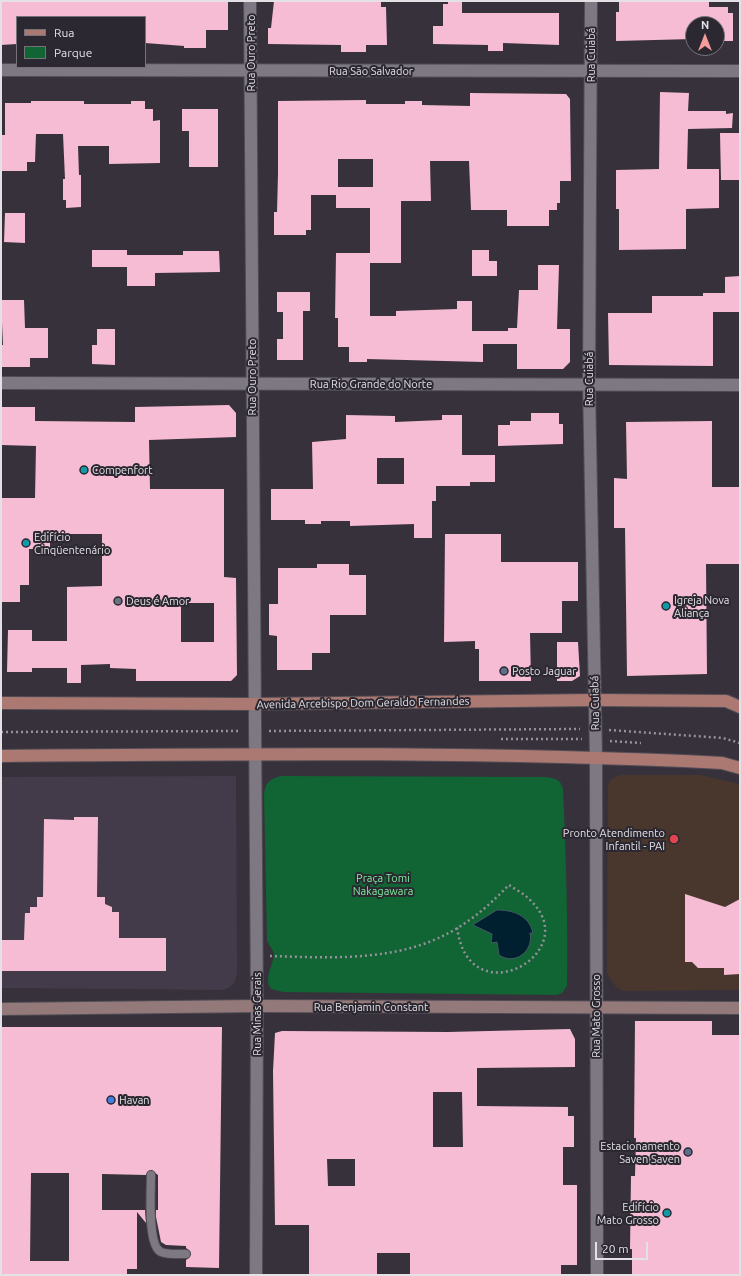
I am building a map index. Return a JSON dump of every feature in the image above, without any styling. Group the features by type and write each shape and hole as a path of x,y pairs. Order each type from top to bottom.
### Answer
{"main road":[{"name":"Avenida Arcebispo Dom Geraldo Fernandes","path":"1,703 254,704 594,700 726,702 740,707"},
{"path":"1,756 254,754 596,757 722,763 740,768"}],"street":[{"name":"Rua Ouro Preto","path":"250,1 254,754"},
{"name":"Rua Cuiabá","path":"591,1 589,384 596,757"},
{"name":"Rua São Salvador","path":"1,70 740,71"},
{"name":"Rua Rio Grande do Norte","path":"1,383 740,385"},
{"path":"726,702 740,703"},
{"name":"Rua Minas Gerais","path":"254,754 257,1006 256,1275"},
{"name":"Rua Mato Grosso","path":"596,757 597,1275"},
{"name":"Rua Benjamin Constant","path":"1,1009 257,1006 740,1008"}],"lane":[{"path":"151,1175 152,1232 154,1247 161,1252 186,1254"}],"path":[{"path":"1,732 595,729 723,738 740,743"},
{"path":"266,956 343,958 379,955 422,944 457,927 488,905 509,885 524,895 537,907 543,922 545,937 538,953 528,963 518,969 493,972 476,966 470,961 461,946 457,927"}],"shaded area":[{"name":"Pronto Atendimento Infantil - PAI","path":"620,775 700,775 740,784 740,990 624,991 617,988 610,979 607,972 608,785 611,779"},
{"path":"236,776 237,973 235,982 230,987 223,990 1,988 1,777"}],"green space":[{"name":"Praça Tomi Nakagawara","path":"281,776 545,777 559,781 563,789 567,913 567,986 562,993 557,995 283,992 271,989 268,976 274,958 274,953 267,941 264,795 265,787 268,782"}],"water":[{"path":"497,910 509,911 520,915 531,927 533,933 530,933 529,946 522,955 517,958 505,958 499,955 497,942 491,943 492,934 473,925"}],"building":[{"path":"1,1 228,1 228,30 206,30 206,48 184,48 184,46 146,43 146,16 16,16 16,44 1,45"},
{"path":"274,1 381,1 381,7 386,7 387,45 366,45 366,52 341,52 341,45 268,44 268,28 271,28"},
{"path":"448,1 462,1 462,13 559,13 559,45 503,43 503,51 488,51 488,45 433,44 433,26 443,26 443,4 448,4"},
{"path":"619,1 709,1 709,7 728,7 728,13 733,13 733,41 725,41 725,16 685,16 685,39 616,41 616,12 619,12"},
{"path":"660,92 689,93 688,111 726,111 726,114 733,113 732,128 688,129 687,169 719,169 719,208 686,209 686,249 619,250 619,209 616,209 616,170 659,169"},
{"path":"470,93 566,94 570,99 571,181 560,181 560,203 557,203 557,210 549,210 549,226 507,226 507,210 471,210 469,161 430,161 431,201 401,201 401,263 370,263 370,316 396,316 396,311 457,309 457,301 472,301 472,331 508,331 508,328 517,328 519,290 538,290 538,265 559,265 557,329 570,329 570,362 563,369 517,369 517,344 483,344 483,362 367,359 367,362 349,362 349,347 338,347 338,318 335,318 336,253 370,253 370,208 336,208 336,195 311,195 311,230 306,230 306,235 274,235 274,212 277,212 278,101 366,100 366,104 405,104 405,101 422,101 422,105 470,106","holes":["338,159 373,159 373,187 338,187"]},
{"path":"31,101 84,101 84,104 131,104 131,101 145,101 145,109 153,109 153,121 160,120 160,163 109,164 109,146 78,146 79,175 81,175 81,207 66,208 66,200 63,200 63,179 65,179 63,134 36,134 35,162 27,162 27,171 1,171 1,135 5,135 5,103 31,103"},
{"path":"182,109 218,109 218,167 189,167 189,131 182,131"},
{"path":"720,133 740,133 740,180 721,180"},
{"path":"5,213 25,213 25,243 4,242"},
{"path":"92,250 127,250 127,255 183,255 183,251 219,251 220,272 155,273 155,286 127,286 127,267 92,267"},
{"path":"472,250 489,250 489,261 497,261 497,276 472,276"},
{"path":"740,276 740,312 713,312 713,366 609,365 608,313 652,313 652,296 703,296 703,293 725,293 725,277"},
{"path":"277,292 310,292 310,311 303,311 303,360 277,360 277,339 283,339 283,312 277,312"},
{"path":"1,300 24,300 25,328 48,328 48,358 30,358 30,367 1,367 1,345 3,345"},
{"path":"97,329 115,329 115,365 92,364 92,345 97,345"},
{"path":"229,405 236,413 236,437 149,440 150,489 224,489 224,577 236,578 237,675 231,681 136,681 136,669 110,668 110,664 81,665 81,683 67,683 67,668 32,668 32,672 7,672 8,630 32,630 32,641 67,641 67,587 102,586 102,534 50,534 50,549 29,549 29,585 20,585 20,602 1,602 1,498 35,498 36,446 1,445 1,407 35,407 35,421 135,422 135,407","holes":["181,603 214,603 214,642 181,642"]},
{"path":"531,413 559,413 559,424 563,424 563,444 498,446 498,425 510,425 510,421 531,421"},
{"path":"346,415 395,416 395,422 442,420 442,415 462,415 462,455 495,455 495,482 470,482 470,486 436,486 436,501 432,501 432,538 414,538 414,524 350,526 350,521 321,521 321,524 305,524 305,520 271,520 271,489 313,489 312,442 346,439","holes":["377,458 404,458 404,484 377,484"]},
{"path":"712,421 712,487 740,487 740,564 706,564 707,674 627,676 625,528 614,528 614,478 627,479 626,422"},
{"path":"445,534 501,534 501,562 578,562 578,601 562,601 562,633 530,633 531,681 479,681 479,649 475,649 475,641 444,642"},
{"path":"317,564 349,564 349,575 366,575 366,615 330,615 330,653 312,653 312,670 277,670 277,636 269,635 269,604 278,604 278,568 317,568"},
{"path":"557,642 578,642 580,676 572,681 557,681"},
{"path":"74,817 98,817 97,897 105,897 105,904 112,907 112,912 119,912 119,938 166,938 166,971 1,971 1,940 24,940 25,913 30,913 30,907 37,907 37,897 43,897 44,819 74,820"},
{"path":"685,894 725,907 740,899 740,974 724,975 724,968 698,968 692,962 685,962"},
{"path":"635,1021 712,1021 712,1035 740,1035 740,1275 632,1275 632,1249 630,1249 631,1176 635,1176 636,1138 634,1138"},
{"name":"Havan","path":"1,1027 222,1027 219,1268 186,1267 186,1260 191,1254 186,1246 166,1245 161,1242 156,1217 156,1210 158,1210 158,1175 151,1170 146,1175 102,1174 102,1210 145,1210 146,1223 137,1212 137,1269 127,1269 127,1275 1,1275","holes":["31,1173 69,1173 69,1261 30,1261"]},
{"path":"570,1029 575,1039 575,1067 477,1068 477,1106 568,1107 568,1116 574,1116 574,1147 563,1147 563,1185 577,1185 577,1265 561,1265 561,1275 410,1275 410,1253 377,1253 377,1275 309,1275 309,1225 275,1225 273,1071 275,1033 282,1031 448,1032","holes":["433,1092 462,1092 463,1147 433,1147","327,1159 355,1159 355,1186 328,1186"]}],"place":[{"name":"Compenfort","path":"84,470"},
{"name":"Edifício Cinqüentenário","path":"26,543"},
{"name":"Deus é Amor","path":"118,601"},
{"name":"Igreja Nova Aliança","path":"666,606"},
{"name":"Posto Jaguar","path":"504,671"},
{"name":"Pronto Atendimento Infantil - PAI","path":"674,839"},
{"name":"Havan","path":"111,1100"},
{"name":"Estacionamento Saven Saven","path":"688,1152"},
{"name":"Edifício Mato Grosso","path":"667,1213"}]}
